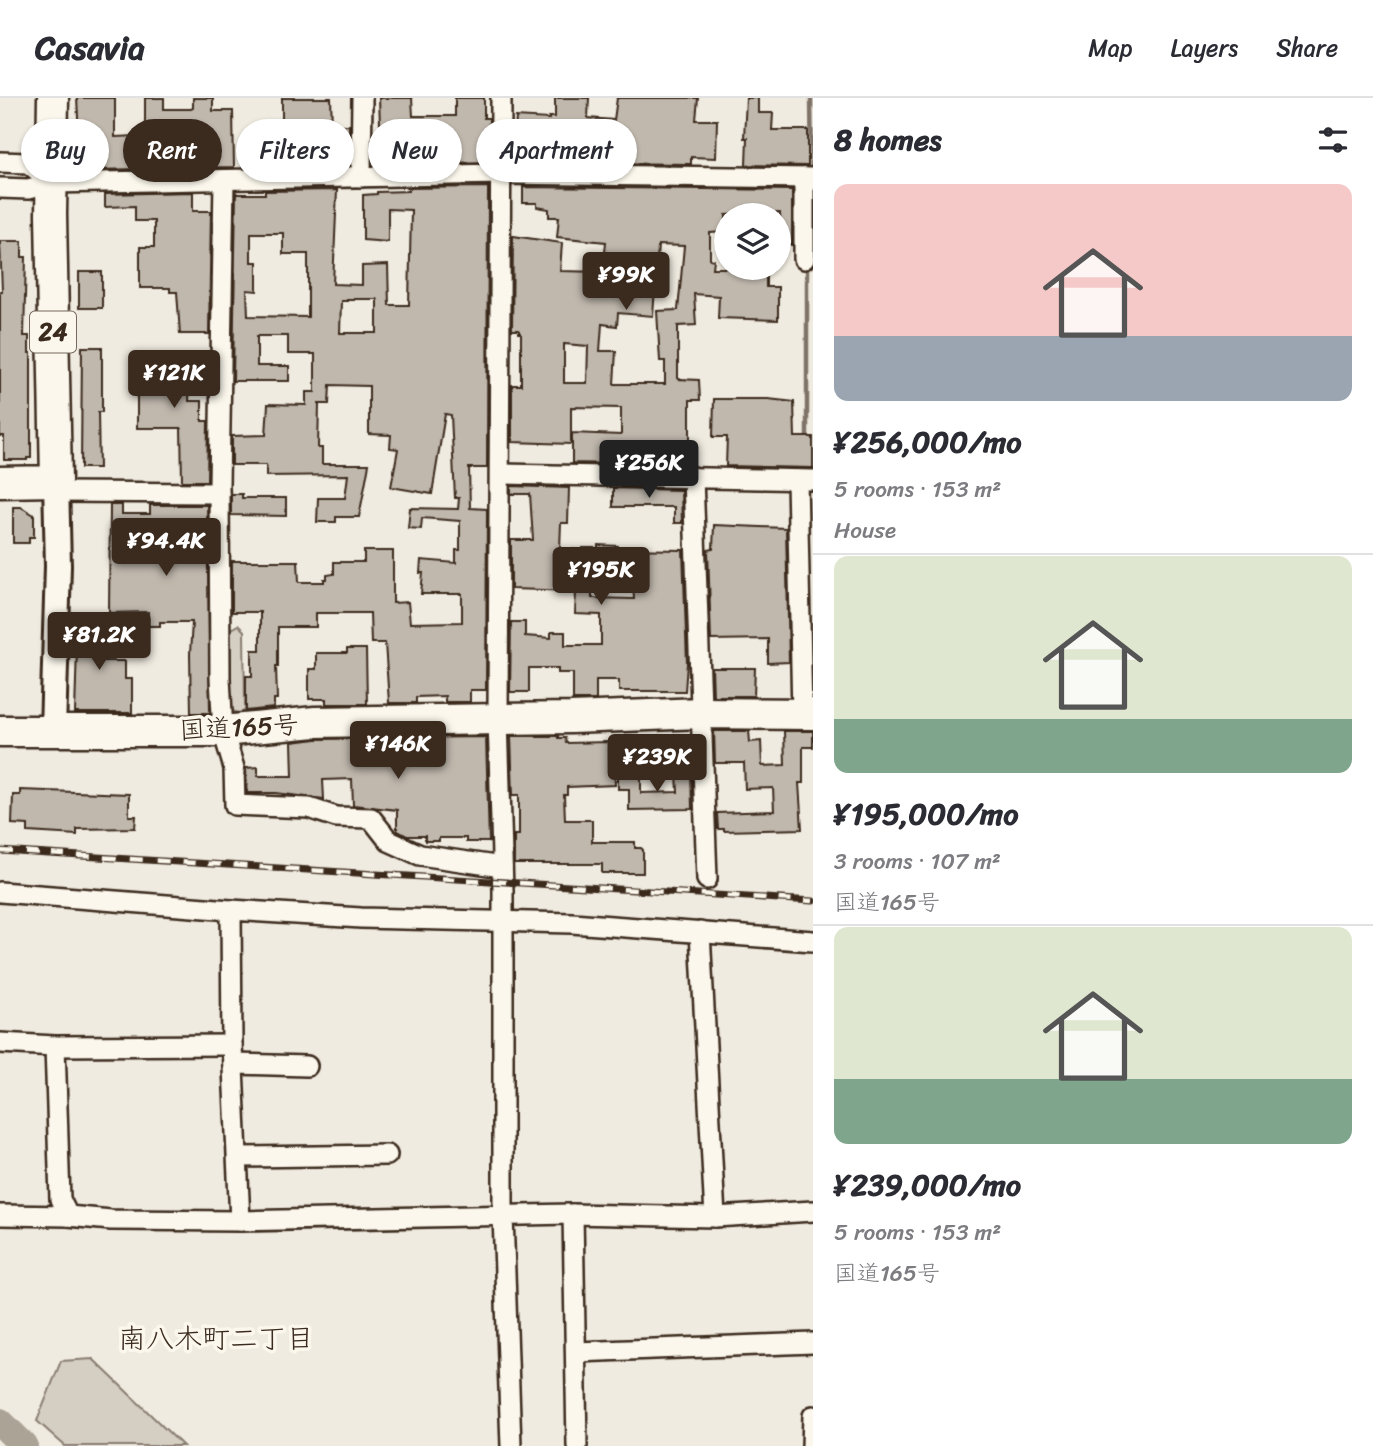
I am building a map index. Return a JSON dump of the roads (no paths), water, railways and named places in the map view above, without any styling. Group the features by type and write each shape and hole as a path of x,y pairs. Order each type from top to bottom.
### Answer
{"highway":[{"name":"24","path":"53,98 51,214 56,486"},
{"path":"0,482 56,486"},
{"name":"国道165号","path":"0,731 223,731 315,722 702,713 807,714"}],"main road":[{"path":"53,730 58,566 56,486"}],"street":[{"path":"361,177 362,98"},
{"path":"501,98 501,119"},
{"path":"0,162 28,163 53,183"},
{"path":"0,188 28,189 53,183 476,175"},
{"path":"637,176 808,178 804,259"},
{"path":"224,180 219,493 220,678 223,731 234,768 234,805 309,808 336,817 371,818 389,841 421,855 502,867"},
{"path":"501,182 498,718 502,867 503,1215 511,1446"},
{"path":"501,474 805,480 807,714"},
{"path":"693,477 707,879"},
{"path":"56,486 219,493"},
{"path":"0,892 361,918 572,923 813,942"},
{"path":"231,910 232,1045 240,1221"},
{"path":"700,932 715,1217"},
{"path":"0,1043 55,1046 232,1045"},
{"path":"55,1046 61,1199 68,1216"},
{"path":"233,1065 307,1066"},
{"path":"238,1157 387,1155"},
{"path":"0,1215 111,1220 240,1221 573,1214 715,1217 813,1210"},
{"path":"573,1214 577,1446"},
{"path":"576,1352 813,1343"},
{"path":"812,1446 813,1416"}],"waterway":[{"path":"811,98 812,172"},
{"path":"807,264 807,441"},
{"path":"229,490 229,506"},
{"path":"0,1422 24,1446"}],"railway":[{"path":"0,851 813,901"}],"district":[{"name":"南八木町二丁目","path":"216,1338"}]}
